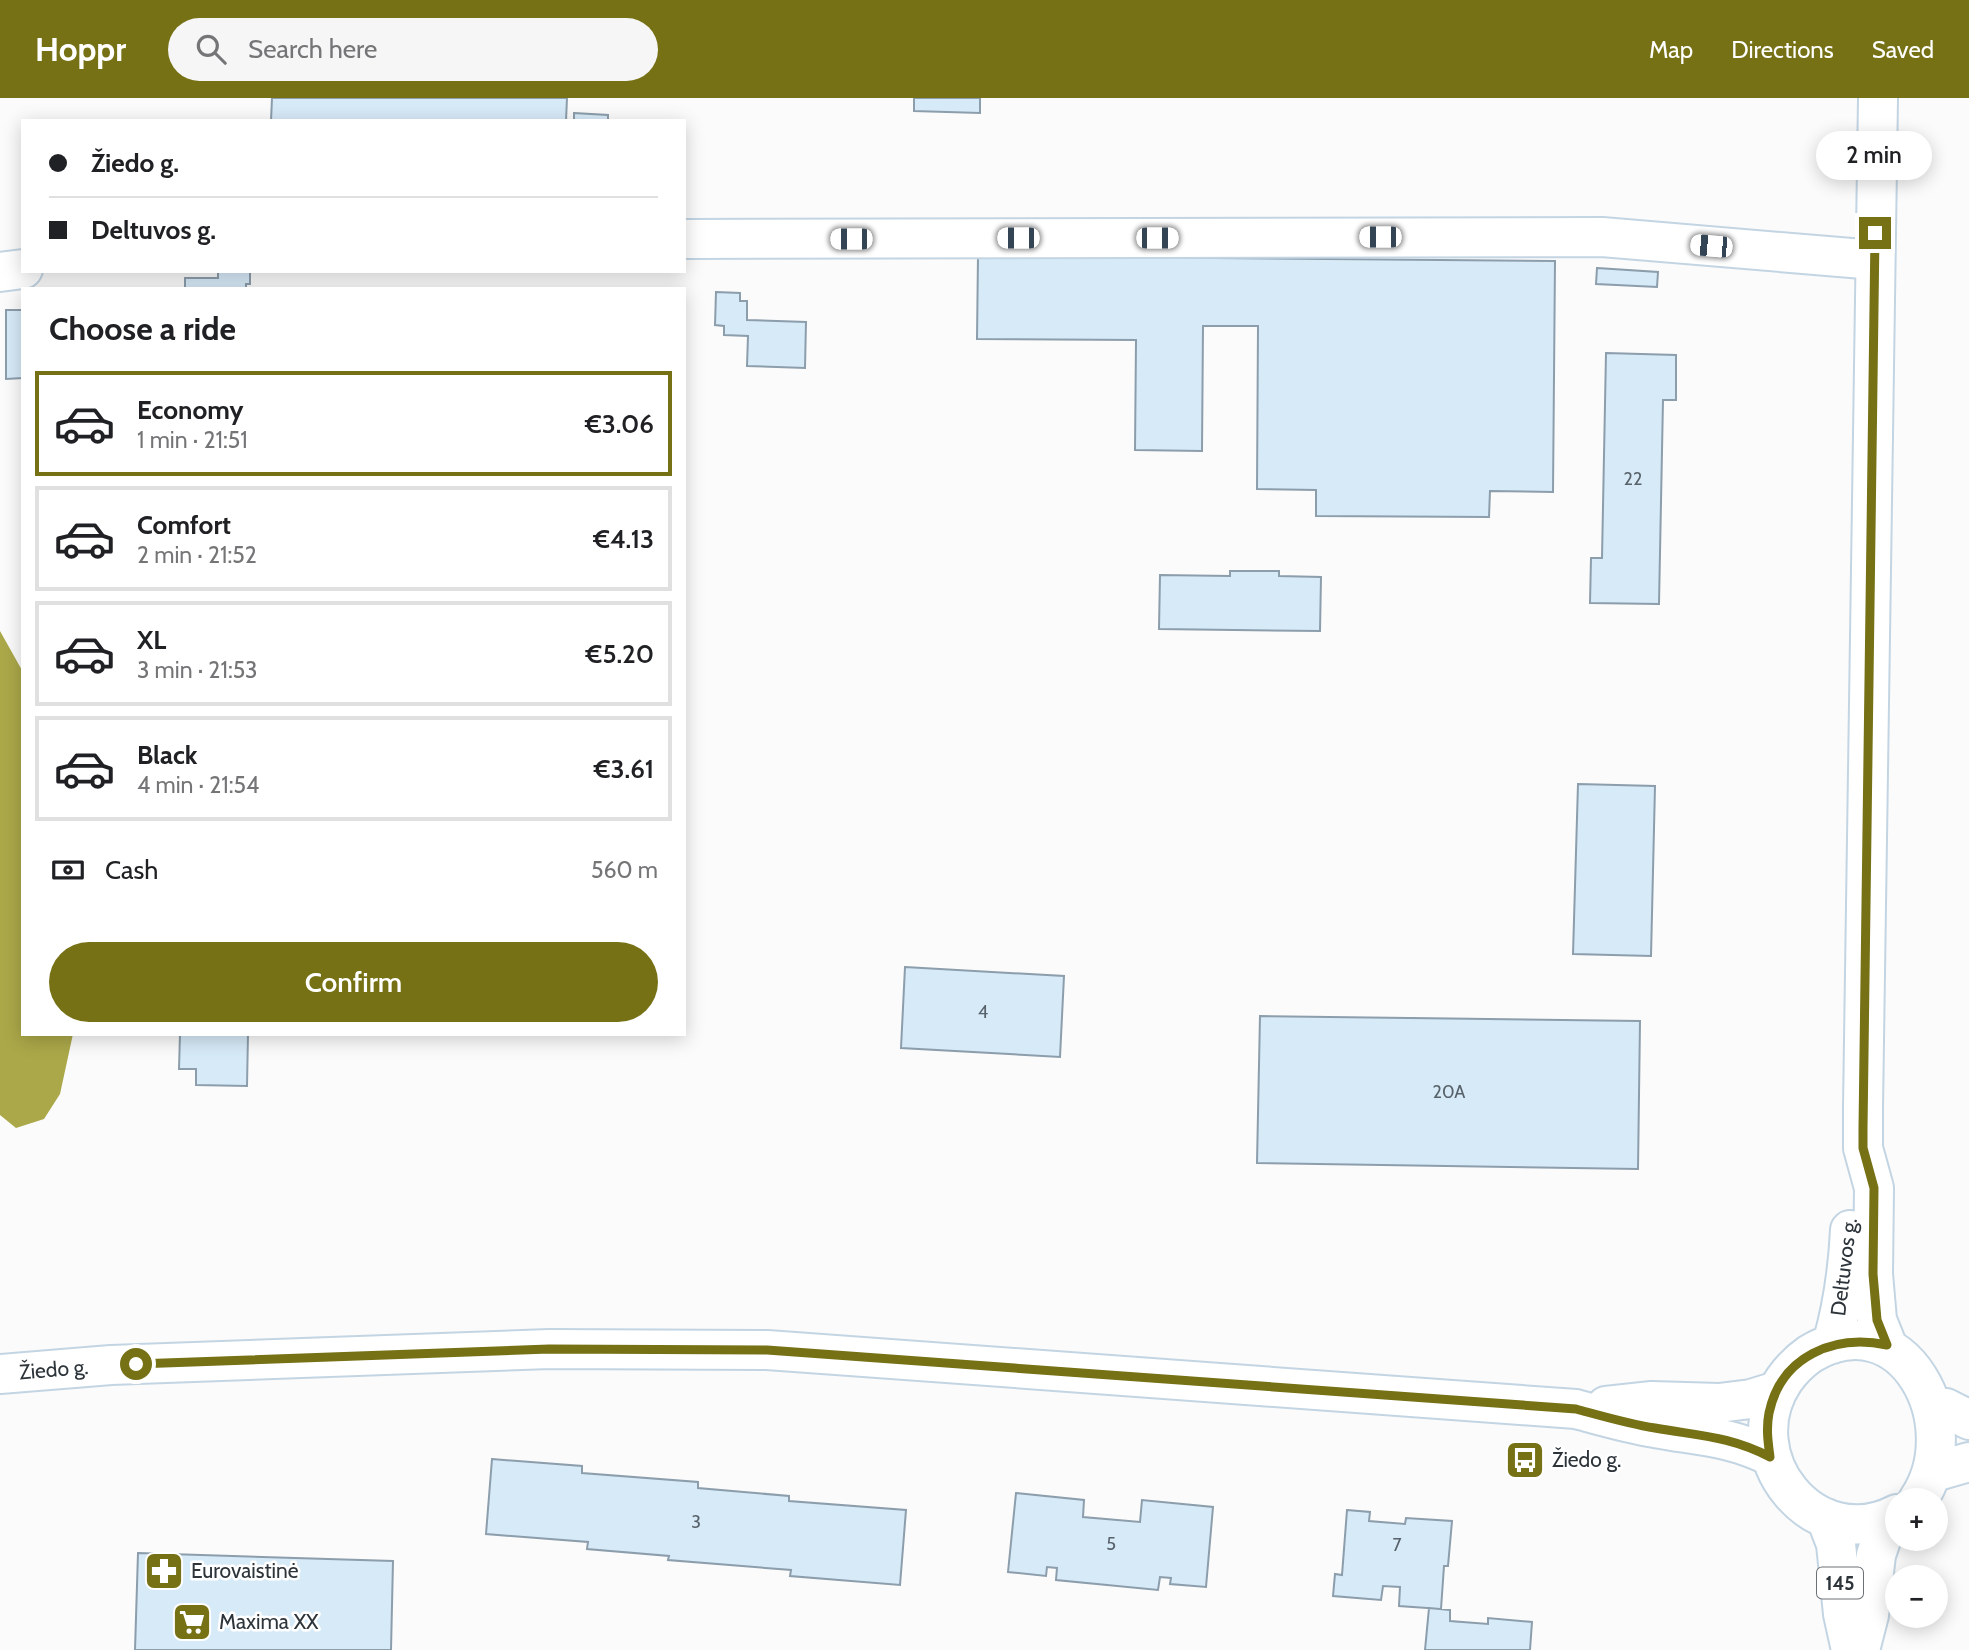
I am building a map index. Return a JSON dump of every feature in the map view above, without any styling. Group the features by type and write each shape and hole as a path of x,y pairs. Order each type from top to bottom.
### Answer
{"street":[{"name":"Deltuvos g.","path":"1832,1345 1844,1300 1852,1195 1863,1148 1878,98"},
{"path":"686,239 1602,237 1875,260"},
{"path":"0,272 21,269"},
{"name":"Deltuvos g.","path":"1863,1148 1874,1188 1873,1274 1877,1320 1887,1345"},
{"name":"145","path":"1885,1517 1868,1523 1846,1523 1826,1518 1807,1508 1791,1494 1778,1476 1770,1457 1767,1434 1769,1412 1777,1391 1790,1371 1809,1355 1832,1345 1869,1341 1887,1345 1914,1359 1958,1414 1949,1429 1948,1450 1955,1466 1931,1488"},
{"name":"Žiedo g.","path":"0,1374 111,1365 537,1349 767,1350 1576,1409 1654,1428 1718,1437 1747,1445 1770,1457"},
{"name":"Žiedo g.","path":"1576,1409 1651,1401 1719,1403 1751,1399 1777,1391"},
{"name":"145","path":"1826,1518 1836,1544 1843,1614 1852,1650"},
{"name":"145","path":"1860,1650 1876,1555 1885,1539"}],"shaded area":[{"path":"0,631 21,668 21,1036 73,1036 60,1094 44,1119 16,1128 0,1115"}],"building":[{"path":"272,98 567,98 566,119 271,119"},
{"path":"914,98 980,98 980,113 914,111"},
{"path":"574,113 608,115 608,119 574,119"},
{"path":"978,256 1555,261 1553,492 1490,491 1489,517 1316,516 1316,490 1257,489 1258,326 1203,326 1202,451 1135,450 1136,340 977,339"},
{"path":"1597,268 1658,272 1657,287 1596,284"},
{"path":"218,273 250,273 250,284 246,284 246,287 185,287 185,278 218,278"},
{"path":"716,292 740,293 740,301 747,301 747,320 806,322 805,368 747,366 748,336 724,335 724,326 715,325"},
{"path":"6,310 21,310 21,378 6,379"},
{"path":"1606,353 1676,355 1676,400 1663,400 1659,604 1590,603 1591,558 1602,558"},
{"path":"1230,571 1279,571 1279,576 1321,577 1320,631 1159,629 1160,575 1230,576"},
{"path":"1578,784 1655,786 1651,956 1573,954"},
{"path":"905,967 1064,976 1060,1057 901,1048"},
{"path":"1260,1016 1640,1021 1638,1169 1257,1163"},
{"path":"180,1036 248,1036 247,1086 196,1085 196,1069 179,1069"},
{"path":"492,1459 582,1466 582,1473 698,1482 698,1488 789,1496 789,1501 906,1510 900,1585 790,1576 791,1570 668,1560 669,1556 587,1549 588,1542 486,1534"},
{"path":"1016,1493 1084,1500 1083,1517 1140,1522 1142,1500 1213,1507 1206,1587 1170,1584 1171,1578 1160,1577 1158,1590 1056,1580 1057,1568 1047,1567 1046,1576 1008,1572"},
{"path":"1347,1510 1370,1512 1369,1521 1405,1524 1406,1518 1452,1521 1448,1566 1444,1566 1441,1609 1399,1606 1400,1587 1383,1586 1381,1600 1333,1596 1335,1574 1342,1575"},
{"path":"138,1553 393,1561 391,1650 135,1650"},
{"path":"1429,1608 1450,1610 1450,1621 1488,1624 1488,1618 1532,1622 1530,1650 1425,1650"}],"place":[{"name":"Žiedo g.","path":"1525,1460"},
{"name":"Eurovaistinė","path":"164,1571"},
{"name":"Maxima XX","path":"192,1622"}],"route":[{"path":"136,1364 549,1349 767,1350 1576,1409 1654,1428 1718,1437 1747,1445 1770,1457 1767,1434 1769,1412 1777,1391 1790,1371 1809,1355 1832,1345 1850,1341 1887,1345 1877,1320 1873,1274 1874,1188 1863,1148 1875,233"}]}
